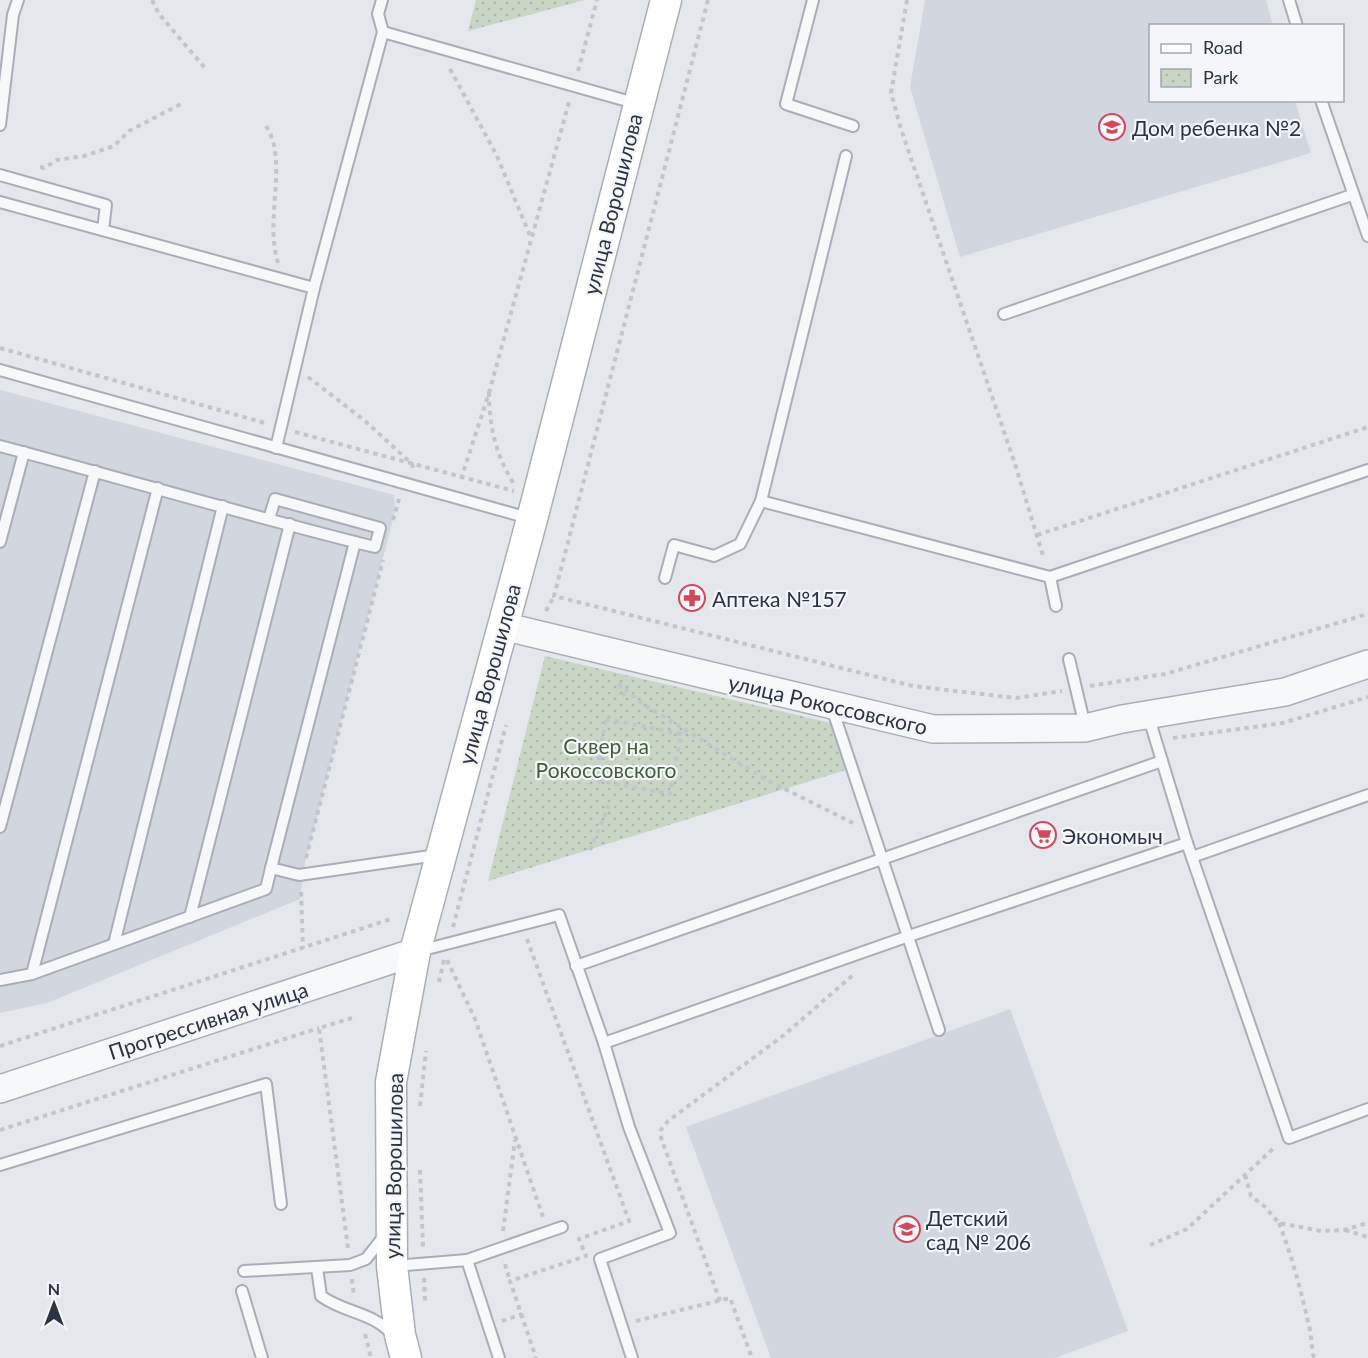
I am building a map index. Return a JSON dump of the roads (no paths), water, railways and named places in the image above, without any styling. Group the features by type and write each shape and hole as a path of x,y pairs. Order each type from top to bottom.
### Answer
{"main road":[{"name":"улица Ворошилова","path":"405,1352 392,1266 391,1082 415,952 532,519 666,0"}],"street":[{"name":"улица Рокоссовского","path":"502,626 933,729 1085,728 1148,714 1285,692 1368,664"},
{"name":"Прогрессивная улица","path":"0,1089 415,952"}],"lane":[{"path":"0,125 13,15 18,0"},
{"path":"276,448 314,288 382,32 378,14 382,0"},
{"path":"813,0 786,104 853,126"},
{"path":"1289,0 1296,24"},
{"path":"382,32 638,104"},
{"path":"1322,102 1368,236"},
{"path":"665,578 674,545 714,556 740,544 761,501 846,156"},
{"path":"0,176 106,205 103,230"},
{"path":"1004,314 1352,195"},
{"path":"0,202 314,288"},
{"path":"0,370 532,519"},
{"path":"0,446 158,488 269,519 354,542 375,547 380,528 275,499 269,519"},
{"path":"0,542 24,452"},
{"path":"761,501 1050,577 1368,470"},
{"path":"0,827 95,471"},
{"path":"32,974 158,488"},
{"path":"114,944 223,506"},
{"path":"190,916 290,524"},
{"path":"0,980 32,974 266,889 354,542"},
{"path":"1050,577 1056,606"},
{"path":"1069,659 1085,728"},
{"path":"831,705 906,937 939,1030"},
{"path":"1148,714 1187,843 1289,1137 1368,1109"},
{"path":"576,966 1162,761"},
{"path":"1192,857 1368,795"},
{"path":"604,1043 906,937 1187,843"},
{"path":"271,868 304,874 441,854"},
{"path":"415,952 559,915 604,1043 629,1127 670,1233 600,1259 632,1358"},
{"path":"0,1165 266,1084 281,1204"},
{"path":"244,1271 350,1265 366,1259 380,1244 392,1222"},
{"path":"392,1266 467,1260 562,1227"},
{"path":"467,1260 499,1358"},
{"path":"317,1268 321,1296 336,1307 356,1310 374,1318 405,1352"},
{"path":"242,1291 262,1358"}],"place":[{"name":"Дом ребенка №2","path":"1112,127"},
{"name":"Аптека №157","path":"692,598"},
{"name":"Экономыч","path":"1043,835"},
{"name":"Детский сад № 206","path":"907,1229"}],"park label":[{"name":"Сквер на Рокоссовского","path":"606,757"}]}
